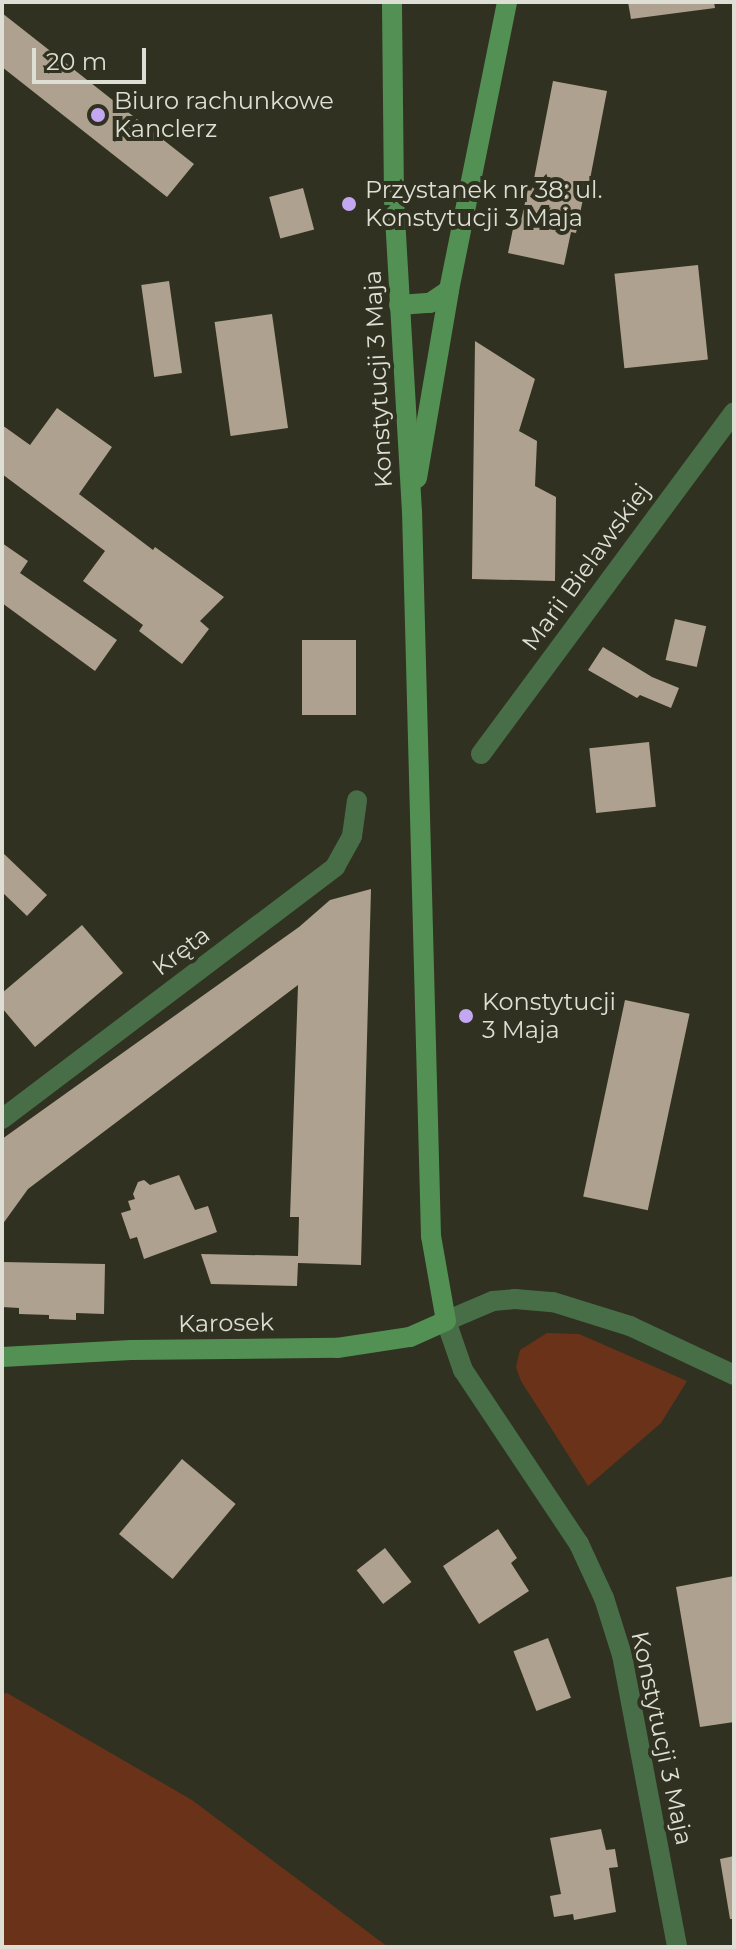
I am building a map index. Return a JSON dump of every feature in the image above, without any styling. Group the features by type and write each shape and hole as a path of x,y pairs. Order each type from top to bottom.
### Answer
{"main road":[{"name":"Konstytucji 3 Maja","path":"392,2 393,184 412,512 431,1236 446,1321"},
{"path":"412,512 449,290 507,2"},
{"path":"399,305 430,303 449,290"},
{"name":"Karosek","path":"2,1357 131,1350 337,1348 410,1337 446,1321"}],"street":[{"name":"Marii Bielawskiej","path":"481,754 734,412"},
{"name":"Kręta","path":"2,1119 335,867 352,836 357,800"},
{"path":"446,1321 493,1301 553,1302 630,1326 734,1375"},
{"name":"Konstytucji 3 Maja","path":"446,1321 463,1370 579,1544 604,1598 622,1655 677,1947"}],"shaded area":[{"path":"547,1333 579,1334 687,1381 661,1423 588,1486 521,1381 516,1367 520,1350"},
{"path":"7,1693 192,1800 388,1947 2,1947 2,1694"}],"building":[{"path":"628,2 714,2 715,8 631,19"},
{"name":"Biuro rachunkowe Kanclerz","path":"2,13 194,164 167,197 2,67"},
{"path":"553,81 607,91 586,200 583,199 576,233 571,232 564,265 508,253 515,219 521,221 528,189 532,189"},
{"path":"303,188 314,230 280,239 269,197"},
{"path":"698,265 708,359 624,368 614,274"},
{"path":"169,281 182,373 154,377 141,285"},
{"path":"272,314 288,428 231,436 215,322"},
{"path":"475,341 535,379 519,431 537,441 535,486 556,497 555,581 472,579"},
{"path":"57,408 112,447 79,494 153,550 155,547 224,597 200,621 209,629 182,664 139,631 143,625 83,581 105,551 2,474 2,425 30,445"},
{"path":"2,543 28,561 20,573 117,640 95,671 2,603"},
{"path":"675,619 706,626 697,667 666,660"},
{"path":"302,640 356,640 356,715 302,715"},
{"path":"603,647 652,677 679,688 671,708 640,695 637,698 588,670"},
{"path":"649,742 656,807 596,813 589,748"},
{"path":"2,852 47,895 27,916 2,892"},
{"path":"371,889 361,1265 298,1263 297,1286 211,1284 201,1254 298,1256 299,1217 290,1217 298,985 28,1189 2,1225 2,1139 299,927 330,900"},
{"path":"82,925 123,973 35,1047 2,1008 2,993"},
{"path":"625,1000 690,1014 648,1210 583,1197"},
{"path":"179,1175 195,1210 208,1206 217,1232 144,1259 137,1237 130,1239 121,1213 131,1210 128,1201 135,1199 133,1194 138,1182 144,1180 150,1185"},
{"path":"2,1262 105,1264 104,1314 76,1313 76,1320 49,1319 49,1315 19,1314 19,1308 2,1307"},
{"path":"182,1459 236,1504 173,1579 119,1534"},
{"path":"498,1529 517,1558 511,1563 529,1591 479,1624 443,1566"},
{"path":"385,1548 411,1582 383,1604 357,1570"},
{"path":"734,1576 734,1722 700,1727 676,1587"},
{"path":"548,1638 571,1698 536,1711 513,1651"},
{"path":"601,1829 606,1850 615,1849 618,1867 609,1868 616,1912 574,1920 573,1914 554,1917 550,1896 561,1894 550,1838"},
{"path":"734,1856 734,1919 730,1919 720,1859"}],"place":[{"name":"Biuro rachunkowe Kanclerz","path":"98,115"},
{"name":"Przystanek nr 38: ul. Konstytucji 3 Maja","path":"349,204"},
{"name":"Konstytucji 3 Maja","path":"466,1016"}]}
